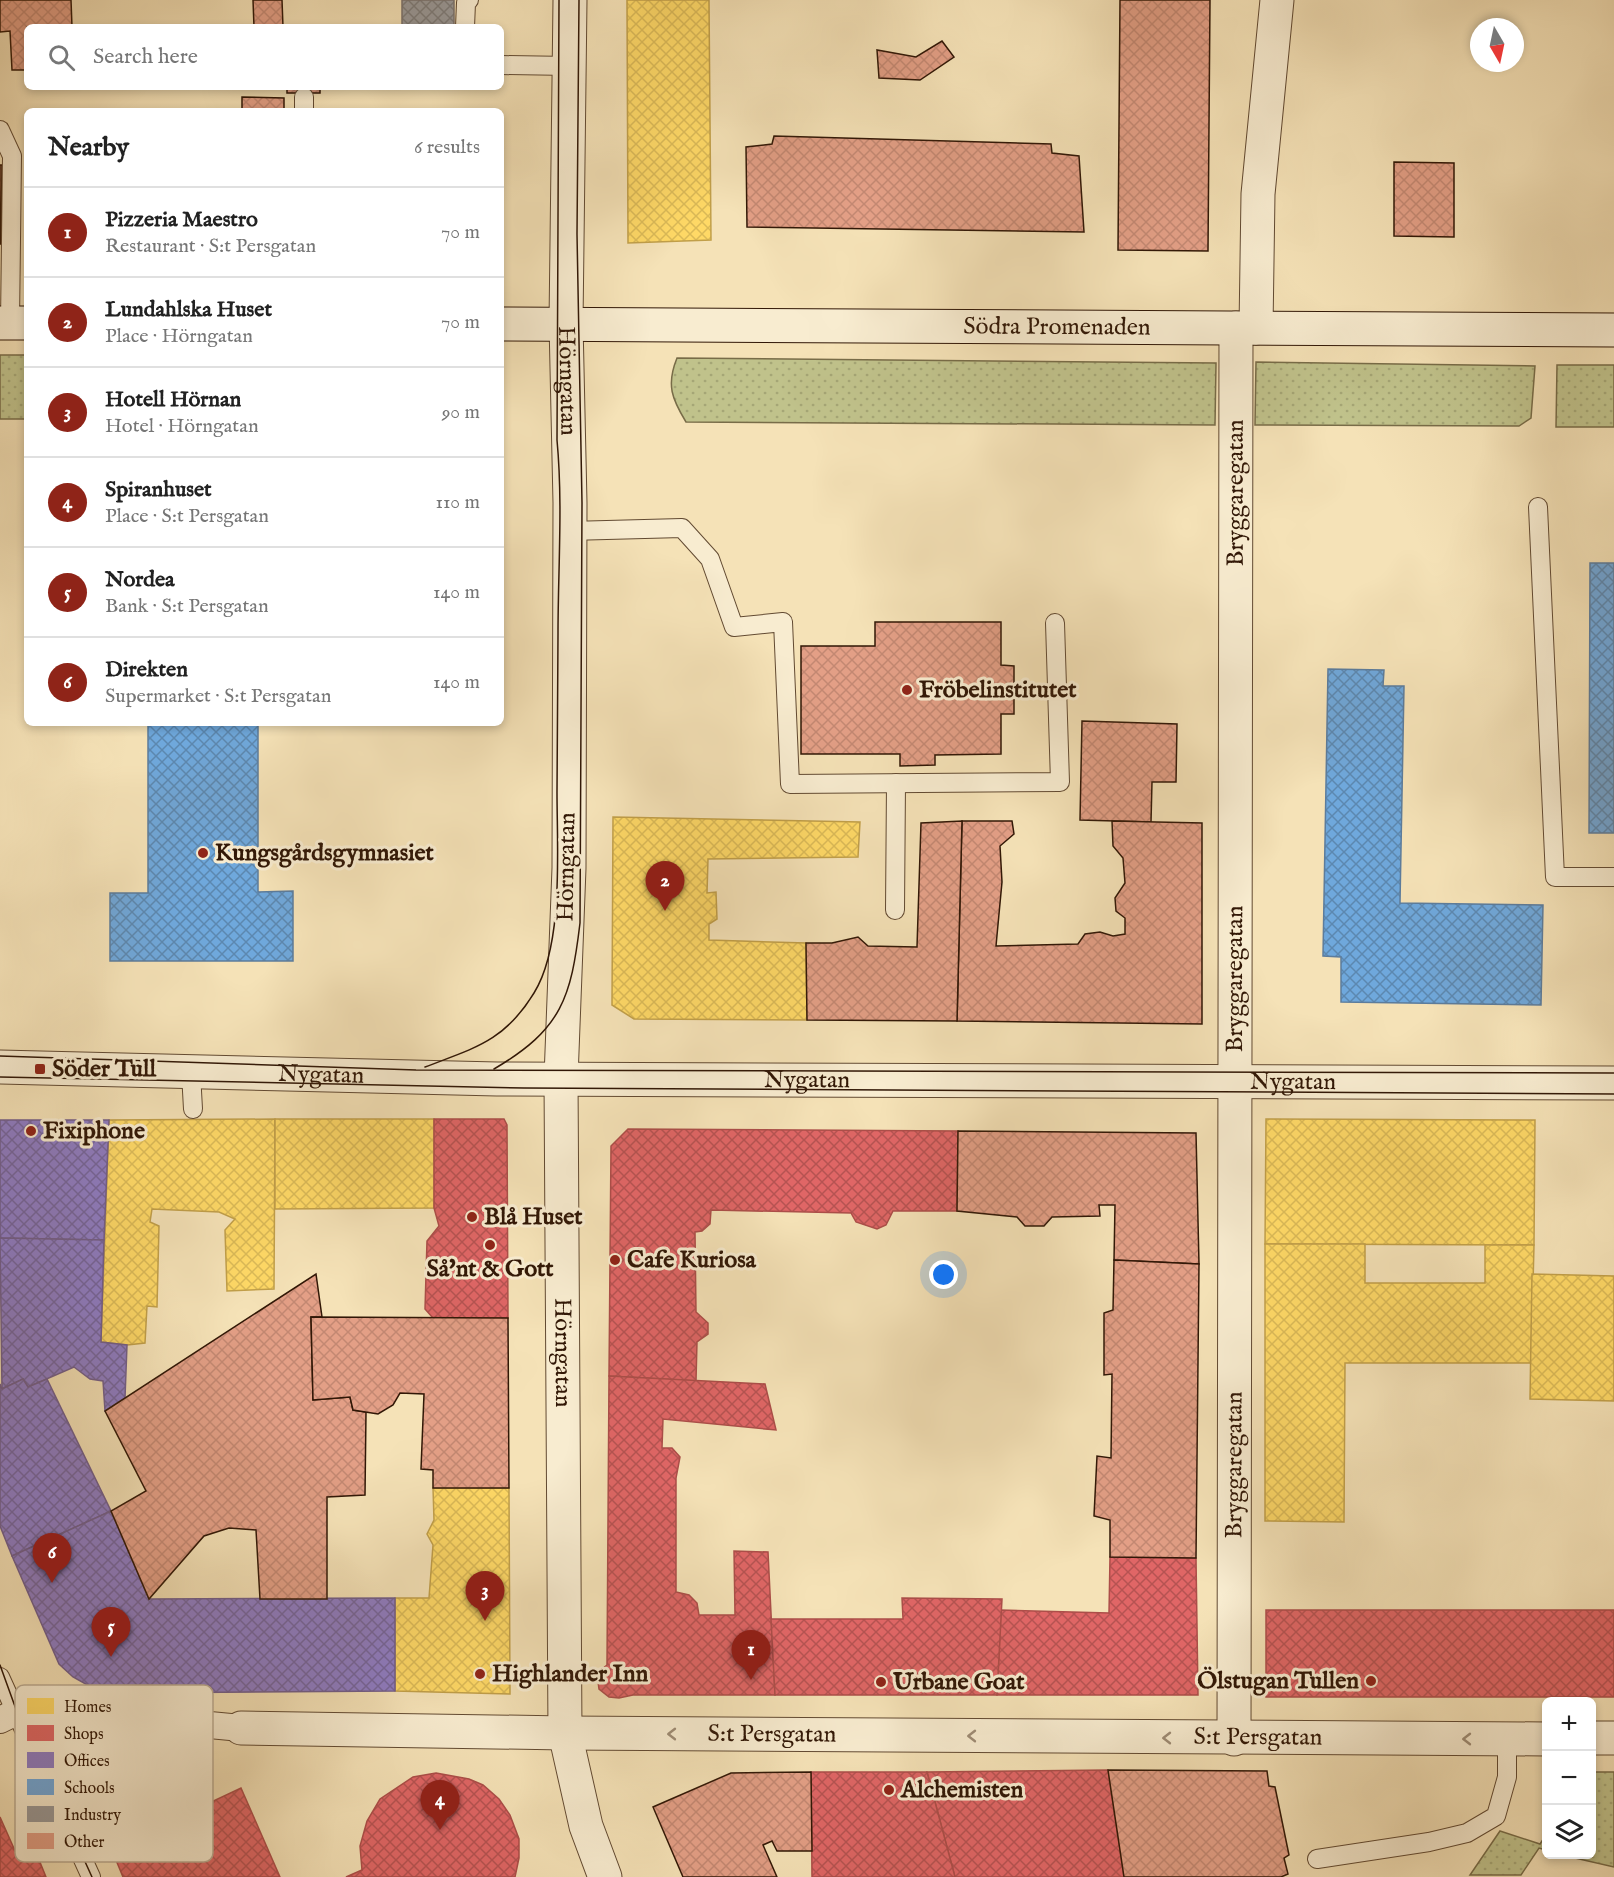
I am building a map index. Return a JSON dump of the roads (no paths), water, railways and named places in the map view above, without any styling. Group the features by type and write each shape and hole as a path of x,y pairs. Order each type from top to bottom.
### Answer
{"street":[{"name":"Hörngatan","path":"570,0 566,323 570,531 569,868 561,1078 565,1733 586,1826 605,1877"},
{"name":"Bryggaregatan","path":"1234,1738 1236,1081 1246,328 1277,0"},
{"name":"Södra Promenaden","path":"504,324 1614,330"},
{"name":"Nygatan","path":"0,1067 191,1074 561,1078 1614,1083"},
{"name":"S:t Persgatan","path":"213,1725 241,1728 565,1733 1542,1738"},
{"path":"1596,1738 1614,1738"}],"lane":[{"path":"465,24 465,3 469,0"},
{"path":"504,65 570,66"},
{"path":"0,130 12,156 12,323"},
{"path":"1538,507 1555,877 1614,877"},
{"path":"570,531 682,528 710,559 734,627 783,622 790,784 1060,782 1055,623"},
{"path":"895,910 896,783"},
{"path":"191,1074 193,1109"},
{"path":"0,1677 8,1716 15,1730"},
{"path":"1317,1859 1429,1842 1467,1833 1496,1816 1507,1777 1507,1739"},
{"path":"83,1862 91,1877"}],"tram line":[{"path":"425,1067 487,1041 511,1023 534,993 544,973 554,923 558,868 560,512 557,440 559,0"},
{"path":"494,1069 535,1040 549,1025 559,1009 567,992 572,972 580,923 582,503 577,234 579,0"},
{"path":"0,1056 416,1070 1614,1073"},
{"path":"0,1077 524,1088 1614,1094"},
{"path":"0,1665 15,1706"},
{"path":"85,1862 92,1877"}],"place":[{"name":"Fröbelinstitutet","path":"907,690"},
{"name":"Kungsgårdsgymnasiet","path":"203,853"},
{"name":"Lundahlska Huset","path":"665,911"},
{"name":"Söder Tull","path":"40,1069"},
{"name":"Fixiphone","path":"31,1131"},
{"name":"Blå Huset","path":"472,1217"},
{"name":"Så'nt & Gott","path":"490,1245"},
{"name":"Cafe Kuriosa","path":"615,1260"},
{"name":"Direkten","path":"52,1583"},
{"name":"Hotell Hörnan","path":"485,1621"},
{"name":"Nordea","path":"111,1657"},
{"name":"Highlander Inn","path":"480,1674"},
{"name":"Pizzeria Maestro","path":"751,1680"},
{"name":"Ölstugan Tullen","path":"1371,1681"},
{"name":"Urbane Goat","path":"881,1682"},
{"name":"Alchemisten","path":"889,1790"},
{"name":"Spiranhuset","path":"440,1830"}]}
